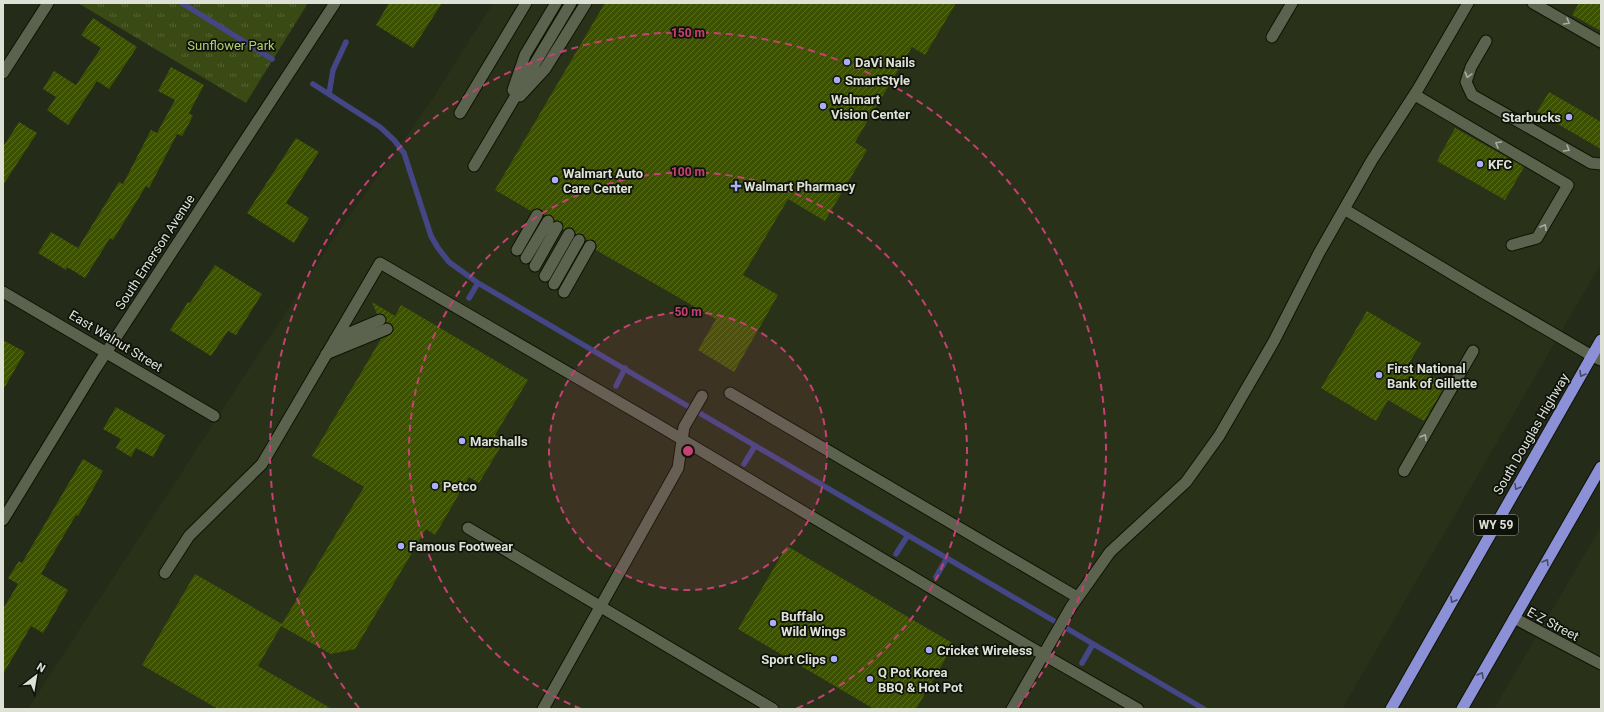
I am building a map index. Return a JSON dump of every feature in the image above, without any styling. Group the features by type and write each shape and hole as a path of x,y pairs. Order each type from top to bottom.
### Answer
{"highway":[{"name":"South Douglas Highway","path":"1391,709 1597,358 1601,340"},
{"path":"1462,709 1601,467"}],"street":[{"path":"3,73 48,3"},
{"name":"South Emerson Avenue","path":"3,520 106,352 335,3"},
{"path":"460,113 526,3"},
{"path":"505,113 525,56 556,3"},
{"path":"474,166 570,3"},
{"path":"505,113 545,69 586,3"},
{"path":"1272,37 1292,3"},
{"path":"1012,709 1077,597 1110,552 1186,482 1219,436 1274,341 1319,253 1372,160 1415,95 1468,3"},
{"path":"1533,3 1601,42"},
{"path":"1486,41 1471,67 1466,82 1472,95 1591,163 1601,164"},
{"path":"1415,95 1568,184 1537,238 1512,245"},
{"path":"1344,209 1484,293 1597,358"},
{"path":"517,250 537,215"},
{"path":"526,258 552,224 535,266"},
{"path":"545,276 569,234"},
{"path":"554,284 579,240"},
{"path":"564,292 590,246"},
{"path":"166,573 189,536 262,464 380,263 1138,709"},
{"name":"East Walnut Street","path":"3,292 214,416"},
{"path":"335,339 380,320"},
{"path":"326,354 387,329"},
{"path":"1404,471 1472,351"},
{"path":"730,393 1077,597"},
{"path":"543,709 678,468 684,427 702,396"},
{"path":"468,528 773,709"},
{"name":"E-Z Street","path":"1514,618 1601,664"}],"shaded area":[{"path":"493,3 1601,3 1601,263 1342,709 28,709 342,226 432,100"},
{"path":"1601,526 1601,709 1494,709 1588,549"}],"green space":[{"name":"Sunflower Park","path":"78,3 308,3 246,103"}],"building":[{"path":"389,3 442,3 413,48 376,25"},
{"path":"605,3 956,3 925,55 912,47 855,142 867,150 825,221 788,199 743,275 778,295 734,372 698,350 716,319 596,250 597,246 594,240 586,240 583,234 576,234 572,228 569,227 563,230 563,223 555,221 551,215 544,215 543,211 537,208 531,211 495,190"},
{"path":"1579,3 1601,3 1601,31 1572,15"},
{"path":"93,18 137,47 109,89 97,81 68,125 47,110 56,97 43,89 54,71 76,85 101,48 81,35"},
{"path":"171,67 204,85 189,113 193,116 182,136 177,134 149,188 146,186 113,240 110,238 85,278 67,267 66,270 38,253 51,232 78,248 119,182 123,184 151,130 157,133 175,100 158,91"},
{"name":"Starbucks","path":"1549,92 1601,122 1601,149 1537,112"},
{"path":"19,122 37,133 3,185 3,147"},
{"name":"KFC","path":"1455,128 1524,167 1505,200 1437,161"},
{"path":"296,138 319,152 286,203 309,218 294,243 247,213"},
{"path":"215,265 262,294 236,335 228,331 211,356 170,330"},
{"path":"372,302 395,316 401,305 528,380 495,435 504,441 479,483 469,477 435,535 426,529 355,649 331,654 281,626 258,666 332,709 218,709 142,665 195,574 282,624 364,487 312,456 381,339 390,335 394,330 392,324 386,322 384,315 377,314"},
{"name":"First National Bank of Gillette","path":"1367,311 1421,343 1409,363 1446,385 1424,421 1388,400 1376,421 1321,388"},
{"path":"3,340 25,352 3,390"},
{"path":"116,407 165,435 153,457 136,448 131,457 116,448 121,439 103,429"},
{"path":"83,459 103,471 78,516 76,515 41,574 68,590 43,633 31,626 3,674 3,609 18,584 8,578 19,561 22,563"},
{"path":"787,546 954,644 916,709 874,709 738,629"}],"waterway":[{"path":"182,3 272,59"},
{"path":"329,94 333,70 346,42"},
{"path":"313,84 380,127 394,140 404,153 431,236 438,248 449,262 478,283 1204,709"},
{"path":"469,298 478,283"},
{"path":"616,386 625,368"},
{"path":"744,464 755,446"},
{"path":"896,554 908,535"},
{"path":"936,577 947,558"},
{"path":"1082,663 1093,644"}],"place":[{"name":"DaVi Nails","path":"847,62"},
{"name":"SmartStyle","path":"837,80"},
{"name":"Walmart Vision Center","path":"823,106"},
{"name":"Starbucks","path":"1569,117"},
{"name":"KFC","path":"1480,164"},
{"name":"Walmart Auto Care Center","path":"555,180"},
{"name":"Walmart Pharmacy","path":"736,186"},
{"name":"First National Bank of Gillette","path":"1379,375"},
{"name":"Marshalls","path":"462,441"},
{"name":"Petco","path":"435,486"},
{"name":"Famous Footwear","path":"401,546"},
{"name":"Buffalo Wild Wings","path":"773,623"},
{"name":"Cricket Wireless","path":"929,650"},
{"name":"Sport Clips","path":"834,659"},
{"name":"Q Pot Korea BBQ & Hot Pot","path":"870,679"}]}
